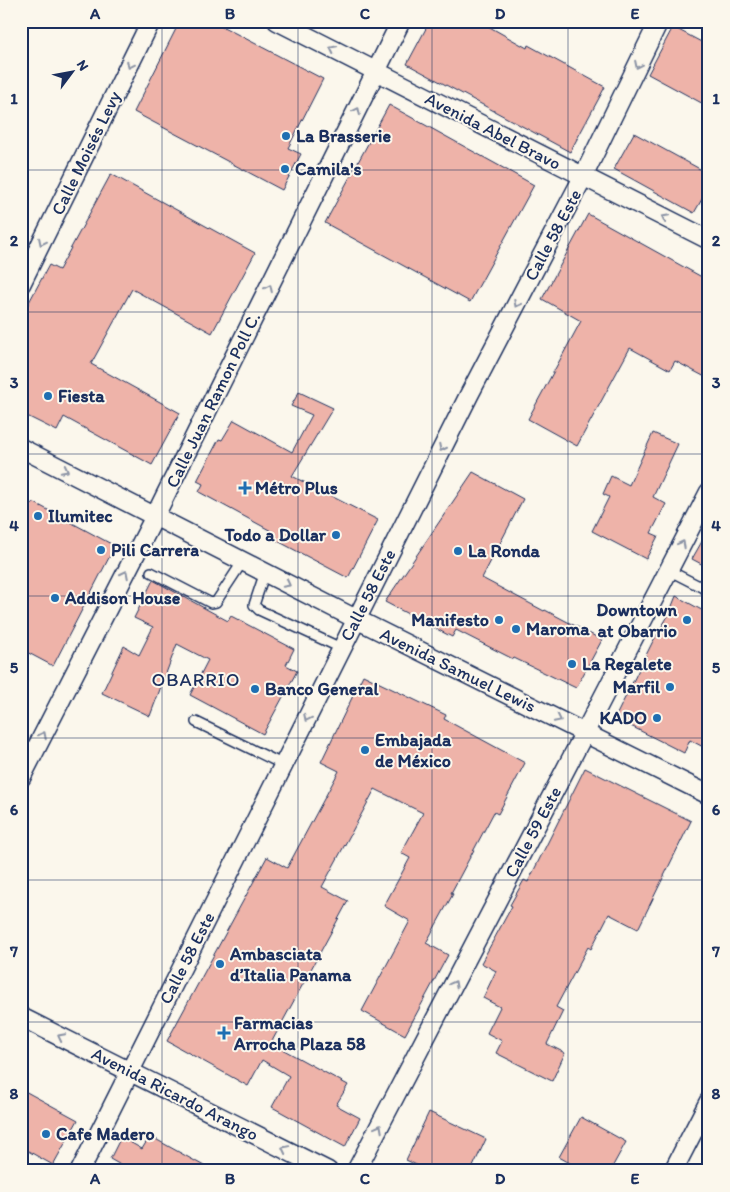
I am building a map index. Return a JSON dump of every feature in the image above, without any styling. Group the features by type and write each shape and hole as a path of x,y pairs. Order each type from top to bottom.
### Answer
{"street":[{"name":"Calle Moisés Levy","path":"21,284 151,21"},
{"name":"Avenida Abel Bravo","path":"277,21 709,240"},
{"name":"Calle Juan Ramon Poll C.","path":"21,778 155,516 401,21"},
{"name":"Calle 58 Este","path":"80,1171 469,395 583,177 659,21"},
{"name":"Avenida Samuel Lewis","path":"21,448 356,619 709,795"},
{"name":"Calle 59 Este","path":"356,1171 709,492"},
{"name":"Avenida Ricardo Arango","path":"21,1017 328,1171"},
{"path":"673,1171 709,1101"}],"lane":[{"path":"151,572 211,603 216,602 243,561"},
{"path":"668,570 709,591"},
{"path":"265,572 254,605 259,610 341,648"},
{"path":"196,722 284,765"}],"building":[{"path":"180,21 212,21 323,79 288,148 301,154 282,190 134,112"},
{"path":"430,21 479,21 527,48 528,45 605,87 570,152 407,64"},
{"path":"673,27 709,46 709,107 648,74"},
{"path":"389,105 534,185 470,302 325,223"},
{"path":"634,133 709,174 709,187 694,213 614,169"},
{"path":"111,174 255,253 212,333 132,289 91,364 180,413 152,465 64,417 57,431 21,413 21,317 49,265 59,270"},
{"path":"588,214 709,281 709,379 675,361 670,370 630,348 577,446 528,419 581,321 542,299"},
{"path":"299,392 333,408 292,476 378,520 348,578 270,537 273,532 199,492 203,484 197,481 219,439 222,440 234,420 292,452 312,415 291,406"},
{"path":"653,433 678,444 653,497 666,504 651,533 658,536 646,559 592,531 609,497 603,494 611,476 629,485"},
{"path":"473,472 523,499 482,578 602,640 576,688 456,630 452,637 385,602"},
{"name":"Addison House","path":"21,498 32,504 33,502 115,546 53,666 21,649"},
{"name":"Downtown at Obarrio","path":"709,529 709,568 692,559"},
{"path":"153,580 228,621 231,616 294,649 286,665 297,671 263,734 190,695 208,660 177,644 150,716 102,693 124,646 139,655 153,627 134,618"},
{"name":"Marfil","path":"676,596 709,614 709,750 690,740 684,753 615,718 652,643 668,616"},
{"path":"363,675 446,715 444,719 525,763 498,814 494,812 426,943 448,955 405,1035 362,1011 410,921 384,906 410,858 401,853 423,813 375,789 322,887 348,901 271,1043 348,1085 336,1105 360,1118 345,1147 272,1107 289,1076 262,1060 248,1086 167,1041 267,857 287,868 339,771 321,762"},
{"path":"585,768 691,821 638,929 609,914 591,949 588,947 556,1007 563,1011 547,1044 565,1053 552,1081 496,1053 502,1041 487,1033 500,1007 483,998 496,971 481,963 524,880 528,882"},
{"name":"Cafe Madero","path":"21,1089 78,1120 53,1165 21,1147"},
{"path":"429,1112 486,1139 471,1171 429,1171 406,1160"},
{"path":"581,1117 626,1142 610,1171 584,1171 559,1157"},
{"path":"150,1136 213,1171 131,1171 110,1159 121,1137 142,1149"}],"place":[{"name":"La Brasserie","path":"286,136"},
{"name":"Camila's","path":"285,169"},
{"name":"Fiesta","path":"48,396"},
{"name":"Métro Plus","path":"245,488"},
{"name":"Ilumitec","path":"38,516"},
{"name":"Todo a Dollar","path":"336,535"},
{"name":"Pili Carrera","path":"101,550"},
{"name":"La Ronda","path":"458,551"},
{"name":"Addison House","path":"55,598"},
{"name":"Manifesto","path":"499,620"},
{"name":"Downtown at Obarrio","path":"687,620"},
{"name":"Maroma","path":"516,629"},
{"name":"La Regalete","path":"572,664"},
{"name":"Marfil","path":"670,687"},
{"name":"Banco General","path":"255,689"},
{"name":"KADO","path":"657,718"},
{"name":"Embajada de México","path":"365,750"},
{"name":"Ambasciata d’Italia Panama","path":"220,964"},
{"name":"Farmacias Arrocha Plaza 58","path":"224,1033"},
{"name":"Cafe Madero","path":"46,1134"}],"district":[{"name":"OBARRIO","path":"196,679"}]}
